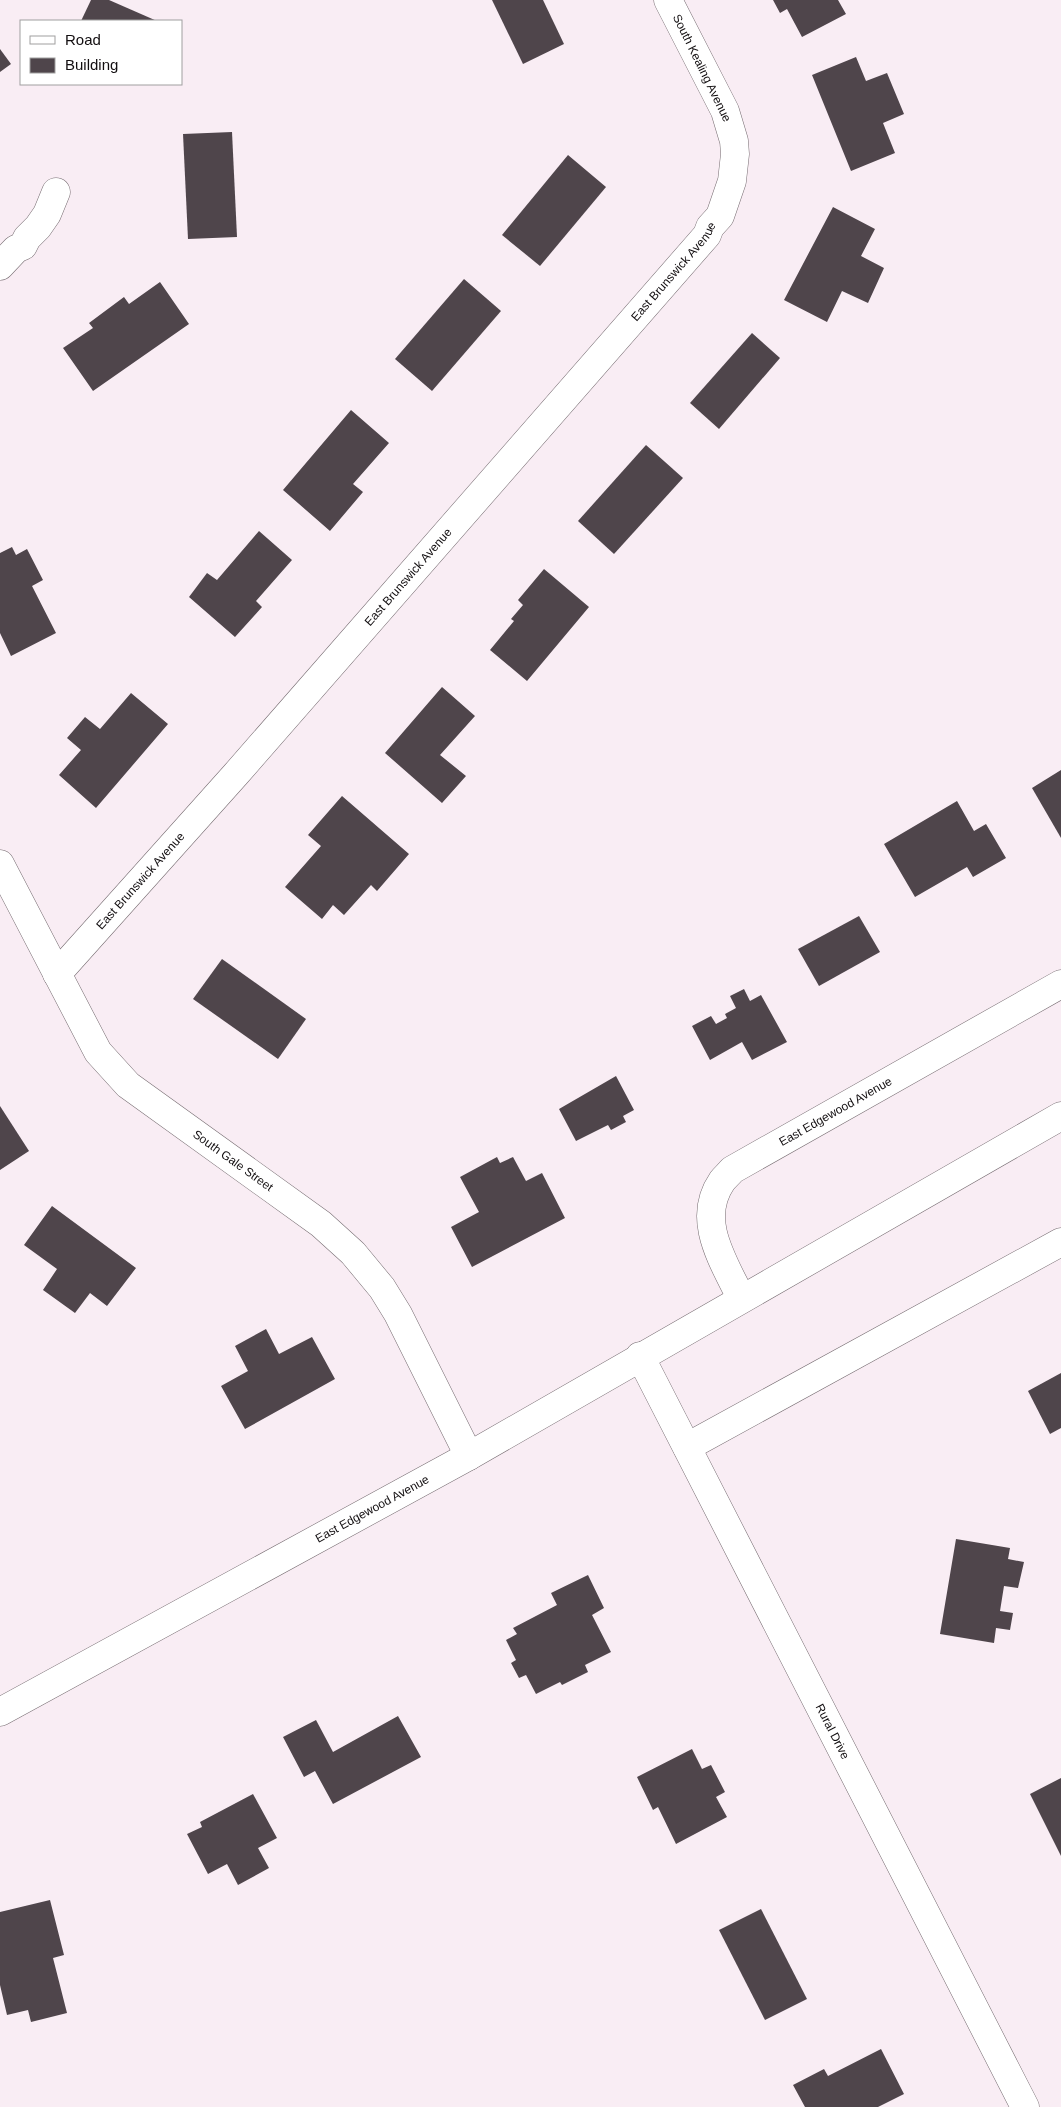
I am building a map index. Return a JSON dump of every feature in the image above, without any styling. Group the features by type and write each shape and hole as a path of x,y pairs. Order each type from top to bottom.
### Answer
{"street":[{"name":"South Kealing Avenue","path":"668,0 725,111 734,141 734,166"},
{"name":"East Brunswick Avenue","path":"57,974 236,774 707,234 710,227 720,216 726,202 734,166"},
{"path":"0,266 16,249 23,246 27,238 38,227 47,214 56,192"},
{"name":"South Gale Street","path":"0,864 98,1052 128,1085 321,1224 353,1253 372,1275 398,1314 468,1456"},
{"name":"East Edgewood Avenue","path":"741,1298 714,1239 710,1218 710,1210 715,1196 722,1181 732,1170 1061,984"},
{"name":"East Edgewood Avenue","path":"0,1712 468,1456 1061,1116"},
{"path":"687,1447 1061,1242"},
{"name":"Rural Drive","path":"640,1356 1025,2107"}],"building":[{"path":"91,0 109,0 155,20 81,20"},
{"path":"492,0 543,0 564,44 523,64"},
{"path":"773,0 838,0 846,14 802,37 787,9 780,13"},
{"path":"0,49 11,64 0,72"},
{"path":"856,57 866,81 887,73 904,114 883,123 895,153 851,171 812,75"},
{"path":"232,132 237,237 188,239 183,134"},
{"path":"568,155 606,187 540,266 502,235"},
{"path":"833,207 875,229 861,256 884,268 868,303 842,291 827,322 784,300"},
{"path":"464,279 501,311 432,391 395,359"},
{"path":"160,282 189,324 93,391 63,348 93,328 89,323 124,297 129,304"},
{"path":"752,333 780,358 719,429 690,403"},
{"path":"351,410 389,443 353,484 363,492 330,531 283,490"},
{"path":"646,445 683,478 614,554 578,521"},
{"path":"259,531 292,560 256,601 262,607 235,637 189,597 207,573 217,580"},
{"path":"12,547 16,555 27,549 43,580 32,586 56,633 11,656 0,633 0,553"},
{"path":"544,569 589,607 527,681 490,650 514,621 511,619 523,605 518,600"},
{"path":"442,687 475,716 440,755 466,776 442,803 385,753"},
{"path":"131,693 168,724 96,808 59,775 81,750 67,738 85,717 100,729"},
{"path":"1061,770 1061,838 1032,788"},
{"path":"342,796 409,854 377,891 371,885 344,915 333,905 322,919 285,887 321,846 308,835"},
{"path":"957,801 974,831 986,824 1006,858 973,877 967,867 915,897 884,844"},
{"path":"859,916 880,952 819,986 798,949"},
{"path":"222,959 306,1019 278,1059 193,999"},
{"path":"744,989 750,1001 761,995 787,1042 752,1060 742,1042 710,1060 692,1026 711,1016 716,1024 727,1018 725,1014 736,1008 730,996"},
{"path":"616,1076 634,1110 623,1116 626,1122 611,1130 608,1125 576,1141 559,1109"},
{"path":"0,1106 29,1151 0,1170"},
{"path":"497,1157 500,1163 513,1157 526,1181 542,1173 565,1218 472,1267 451,1227 479,1212 460,1177"},
{"path":"52,1206 136,1268 107,1306 90,1293 75,1313 43,1290 57,1269 24,1245"},
{"path":"266,1329 279,1354 312,1337 335,1379 245,1429 221,1386 248,1371 235,1346"},
{"path":"1061,1373 1061,1428 1050,1434 1028,1391"},
{"path":"956,1539 1010,1548 1008,1559 1024,1562 1018,1588 1004,1586 1000,1611 1013,1613 1010,1630 996,1628 994,1643 940,1634"},
{"path":"588,1575 604,1608 592,1615 611,1652 585,1665 588,1672 562,1685 560,1682 536,1694 526,1675 519,1678 511,1663 516,1660 506,1640 517,1634 513,1628 557,1605 551,1593"},
{"path":"398,1716 421,1757 333,1804 315,1771 304,1777 283,1737 316,1720 333,1752"},
{"path":"692,1749 702,1769 711,1765 725,1792 716,1797 727,1817 676,1844 658,1807 653,1810 637,1777"},
{"path":"1061,1778 1061,1856 1030,1794"},
{"path":"253,1794 277,1838 258,1848 269,1868 238,1885 227,1864 208,1874 187,1834 202,1827 200,1822"},
{"path":"50,1900 64,1955 53,1958 67,2013 31,2022 28,2010 7,2015 0,1985 0,1912"},
{"path":"761,1909 807,1999 765,2020 719,1930"},
{"path":"881,2049 904,2094 878,2107 805,2107 793,2085 824,2069 828,2076"}]}
